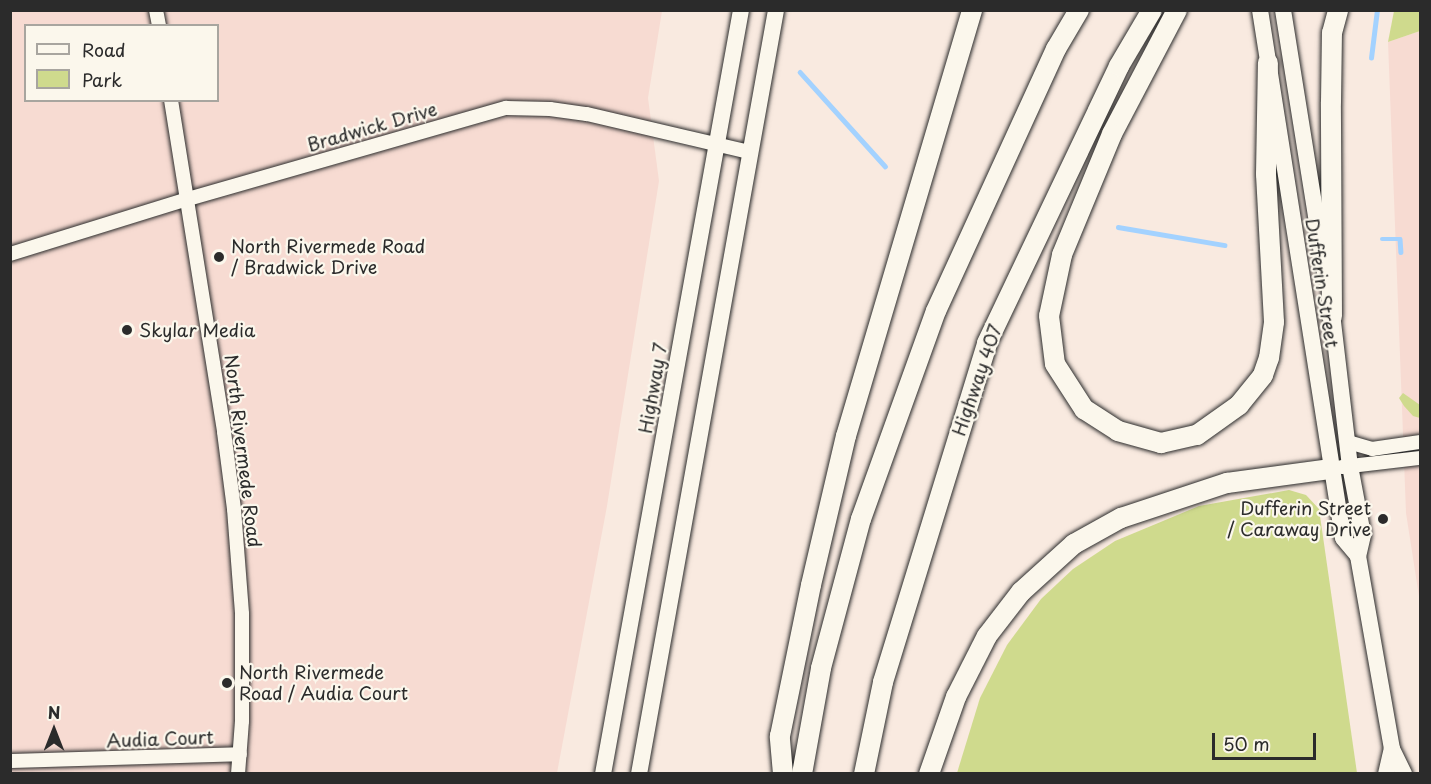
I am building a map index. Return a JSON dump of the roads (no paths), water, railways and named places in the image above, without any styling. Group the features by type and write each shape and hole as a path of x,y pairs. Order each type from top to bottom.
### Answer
{"highway":[{"path":"783,774 780,736 811,585 846,436 972,10"},
{"path":"802,774 822,668 861,519 936,311 1056,49 1079,10"},
{"name":"Highway 407","path":"864,774 883,682 987,343 1119,66 1152,10"},
{"path":"1177,10 1112,134 1062,255 1049,316 1055,364 1084,409 1118,431 1161,443 1197,435 1239,405 1263,375 1269,358 1274,322 1266,174 1268,63"},
{"path":"1332,316 1332,33 1338,10"},
{"path":"930,774 956,697 987,636 1021,592 1074,544 1121,518 1227,483 1331,470"}],"main road":[{"name":"Highway 7","path":"603,774 741,10"},
{"path":"639,774 776,10"},
{"name":"Dufferin Street","path":"1260,10 1343,538 1358,556"},
{"name":"Dufferin Street","path":"1283,10 1332,316 1350,466 1363,536 1358,556 1392,749 1404,774"},
{"name":"Dufferin Street","path":"1386,774 1392,749"}],"street":[{"name":"North Rivermede Road","path":"171,102 224,432 235,520 242,607 243,699 238,774"},
{"name":"Bradwick Drive","path":"10,254 506,108 550,109 587,114 749,152"},
{"path":"1348,442 1372,449 1420,442"},
{"path":"1331,470 1420,458"},
{"name":"Audia Court","path":"10,761 240,754"}],"waterway":[{"path":"1371,58 1377,10"},
{"path":"800,72 885,166"},
{"path":"1118,227 1224,245"},
{"path":"1382,239 1400,239 1401,252"}],"place":[{"name":"North Rivermede Road / Bradwick Drive","path":"219,257"},
{"name":"Skylar Media","path":"127,330"},
{"name":"Dufferin Street / Caraway Drive","path":"1383,519"},
{"name":"North Rivermede Road / Audia Court","path":"227,683"}]}
